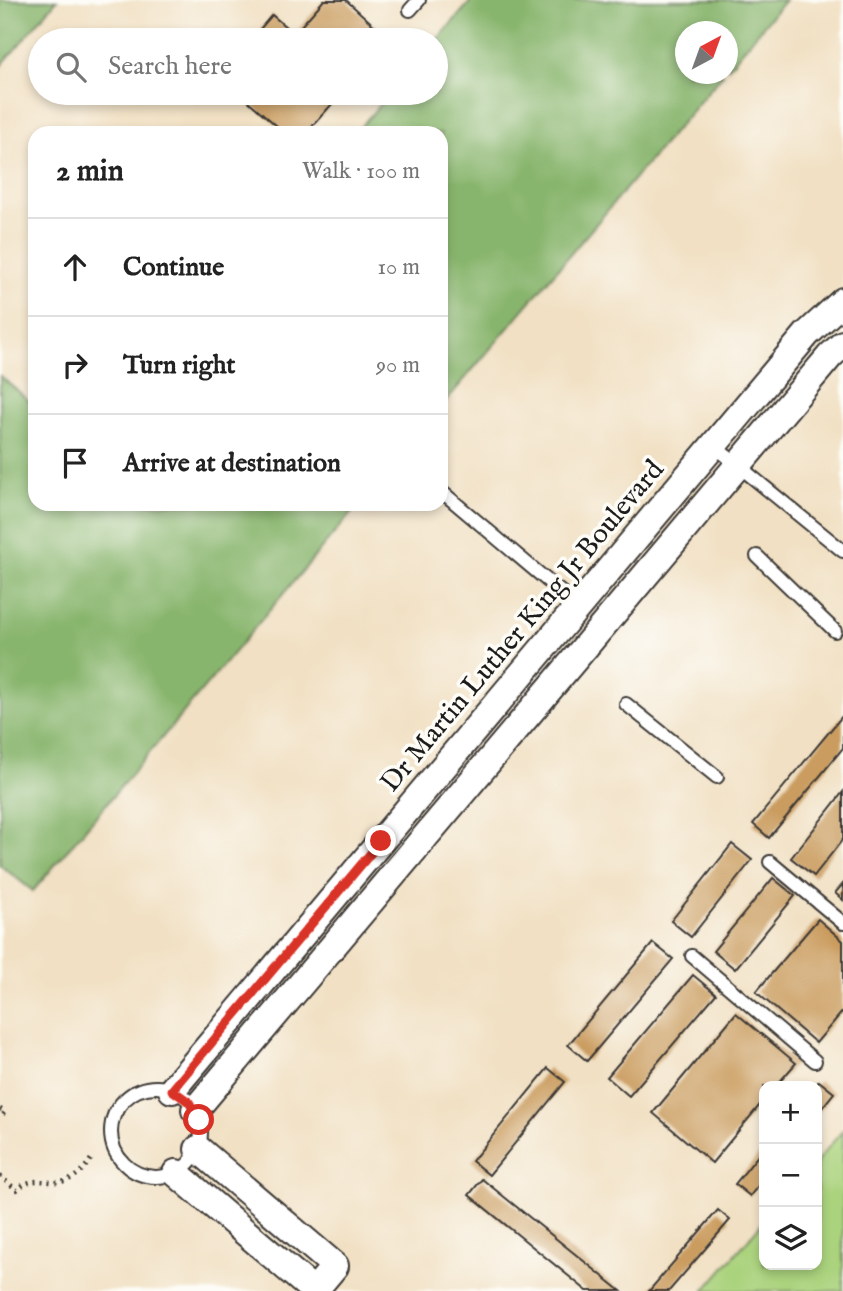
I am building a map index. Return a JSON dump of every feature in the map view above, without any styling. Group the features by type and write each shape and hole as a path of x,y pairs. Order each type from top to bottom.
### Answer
{"street":[{"name":"Dr Martin Luther King Jr Boulevard","path":"172,1090 807,334 843,302"},
{"path":"195,1111 737,466 843,344"},
{"path":"416,799 440,820"},
{"path":"176,1173 314,1290 335,1266 198,1149"}],"lane":[{"path":"410,10 419,0"},
{"path":"713,445 843,551"},
{"path":"448,497 568,598"},
{"path":"757,556 835,631"},
{"path":"626,704 717,777"},
{"path":"770,862 843,923"},
{"path":"692,956 815,1060"},
{"path":"148,1088 172,1090 181,1095 195,1111 201,1129 198,1149 193,1158 176,1173 155,1177 135,1172 119,1157 111,1133 113,1120 126,1099 136,1092 148,1088"}],"path":[{"path":"0,1109 5,1112 0,1118"},
{"path":"0,1176 18,1190 24,1183 34,1179 59,1184 83,1171 91,1159"}],"green space":[{"path":"0,0 57,0 33,28 28,28 28,34 0,67"},
{"path":"472,0 785,0 738,56 738,21 675,21 675,84 715,84 448,399 448,126 361,126 380,105 448,105 448,28"},
{"path":"0,376 28,400 28,511 353,511 33,891 0,865"},
{"path":"843,1130 843,1291 704,1291 759,1227 759,1270 822,1270 822,1155"}],"building":[{"path":"324,0 346,0 377,28 299,28"},
{"path":"272,15 287,28 261,28"},
{"path":"253,105 331,105 312,126 277,126"},
{"path":"843,715 843,748 769,838 753,824"},
{"path":"843,792 843,839 814,876 791,858"},
{"path":"732,844 752,860 691,937 671,921"},
{"path":"773,878 795,896 735,969 713,951"},
{"path":"843,884 843,900 835,893"},
{"path":"818,919 843,941 843,1011 816,1043 756,992"},
{"path":"653,943 673,959 587,1061 568,1045"},
{"path":"693,975 716,994 629,1096 607,1077"},
{"path":"736,1013 796,1063 780,1081 759,1081 759,1106 712,1163 653,1113"},
{"path":"548,1068 565,1082 489,1175 472,1161"},
{"path":"822,1083 834,1093 822,1108"},
{"path":"759,1154 759,1185 750,1196 735,1184"},
{"path":"482,1179 621,1291 587,1291 469,1195"},
{"path":"718,1210 730,1220 669,1291 649,1291"}],"route":[{"path":"199,1120 189,1102 172,1090 381,841"}]}
